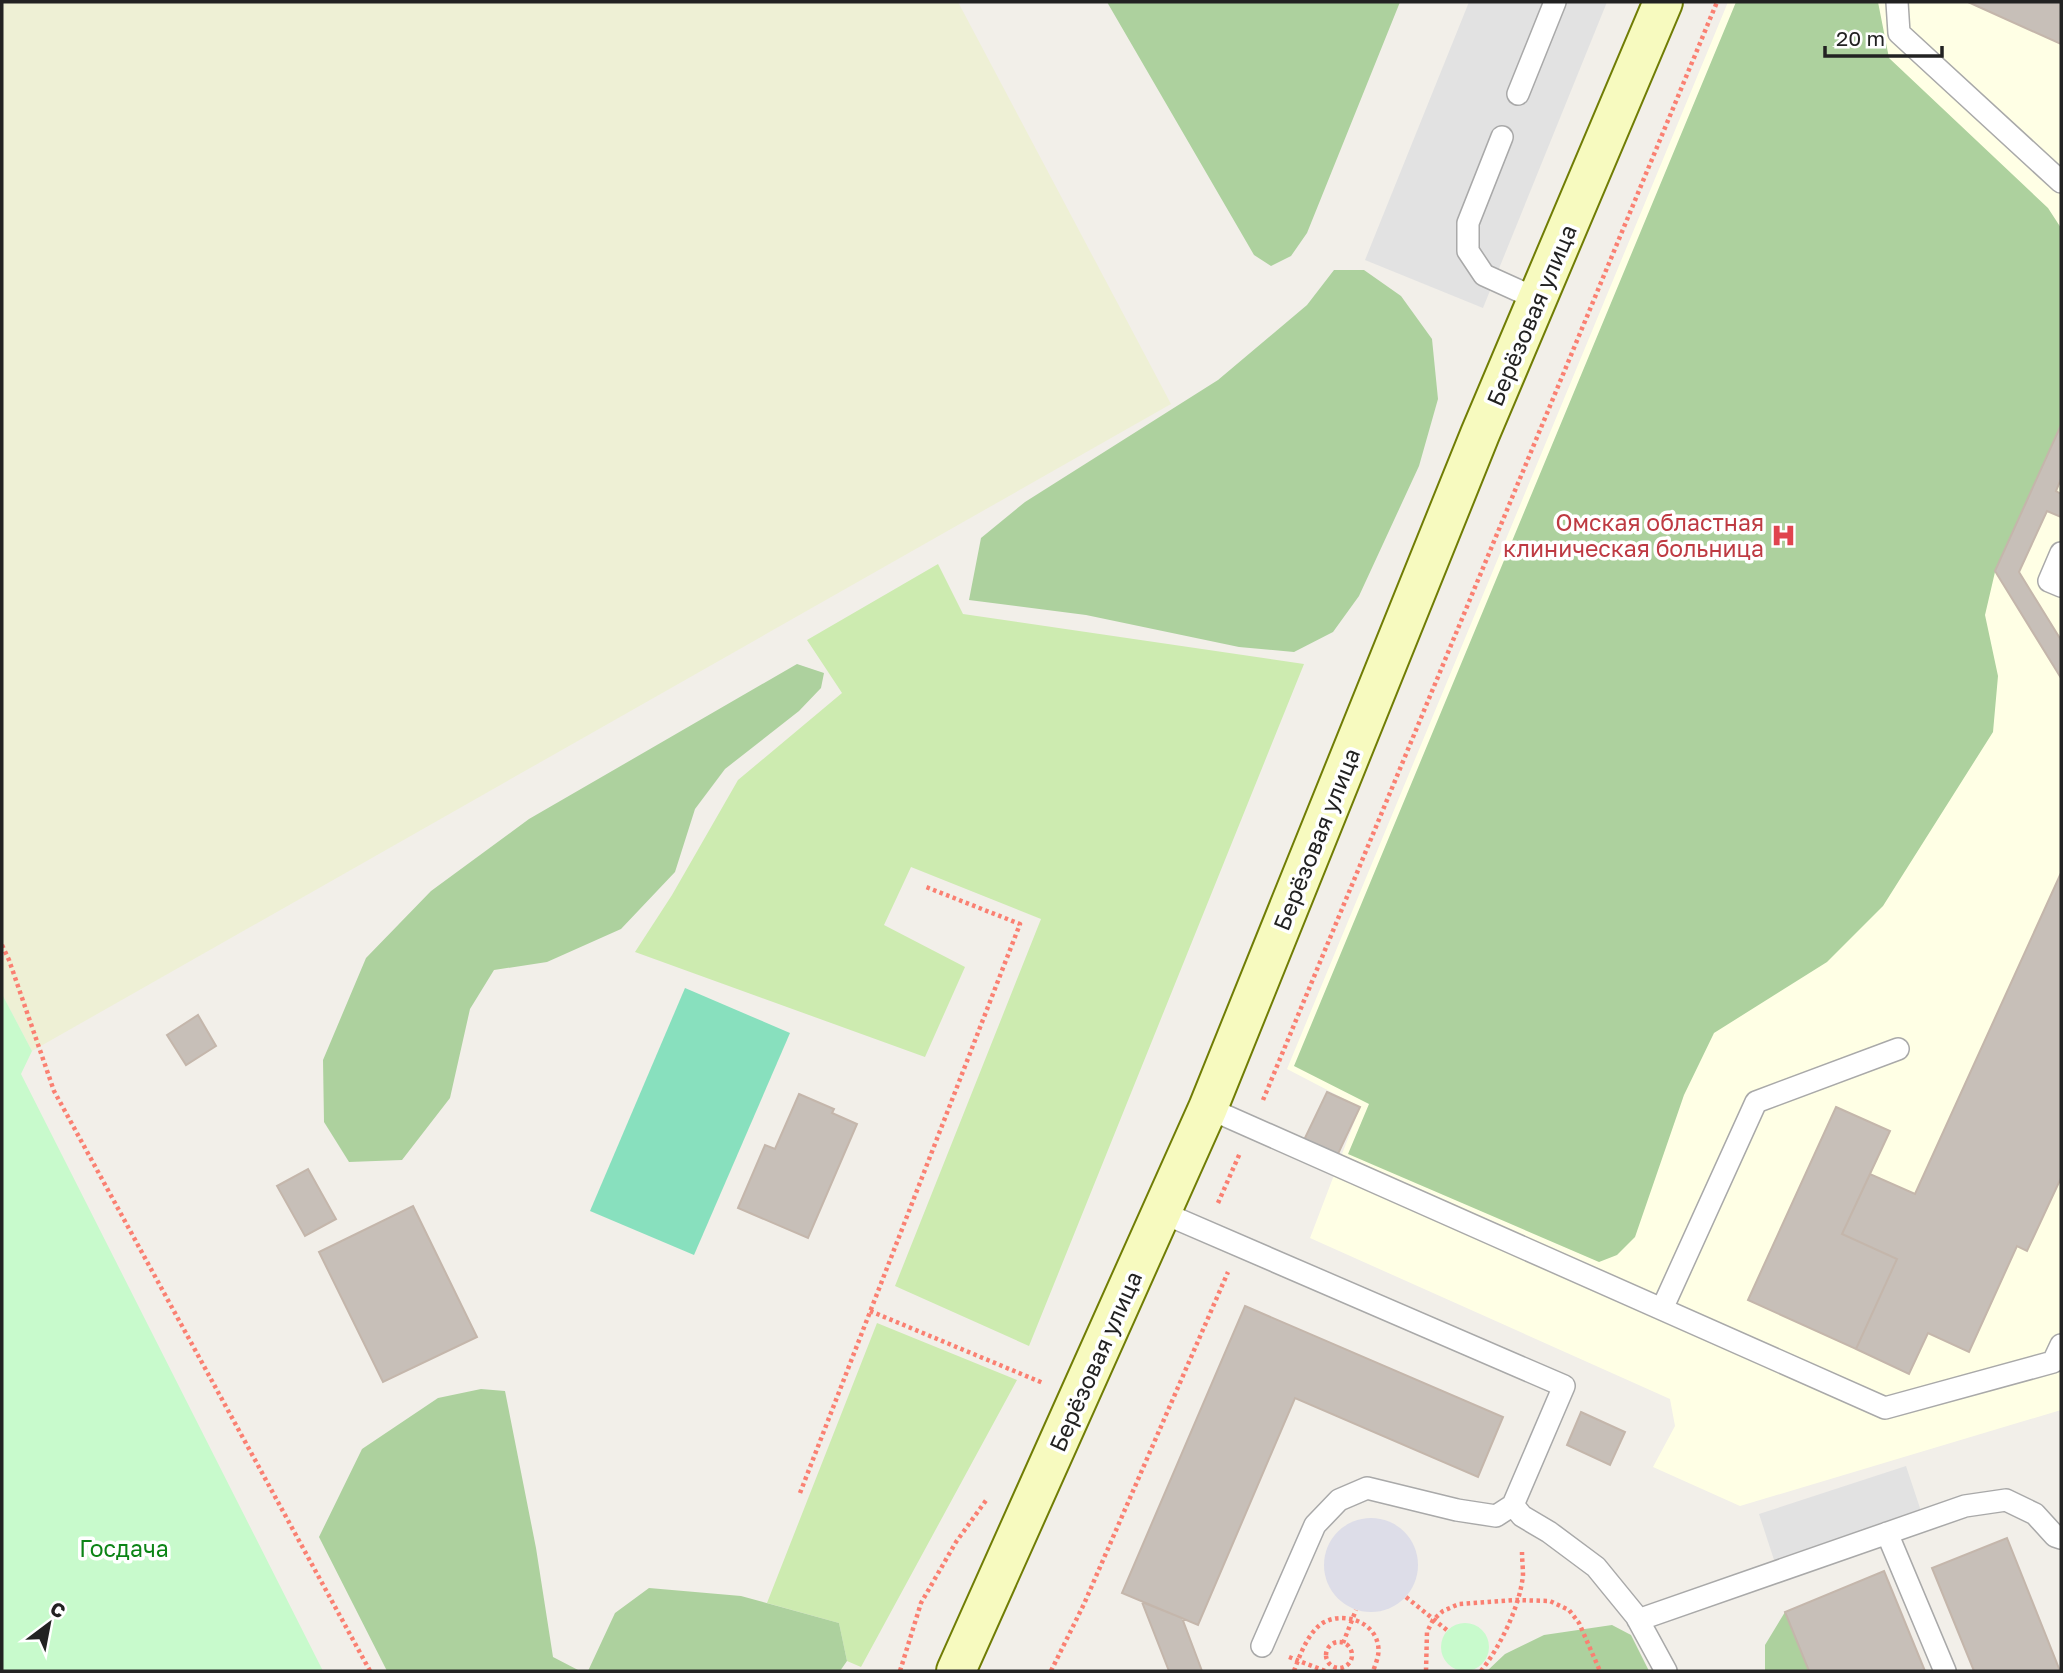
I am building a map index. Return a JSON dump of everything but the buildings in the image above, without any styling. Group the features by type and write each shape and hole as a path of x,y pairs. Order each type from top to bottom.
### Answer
{"main road":[{"name":"Берёзовая улица","path":"956,1671 1208,1108 1480,434 1663,2"}],"lane":[{"path":"1518,94 1555,2"},
{"path":"1896,2 1899,33 2061,182"},
{"path":"1502,137 1468,223 1468,250 1484,275 1537,299"},
{"path":"2061,553 2049,581 2061,586"},
{"path":"1662,1309 1756,1102 1898,1049"},
{"path":"1208,1108 1885,1408 2053,1362 2061,1345"},
{"path":"1161,1212 1564,1387 1517,1511"},
{"path":"1262,1646 1315,1525 1339,1500 1367,1488 1457,1510 1496,1516 1517,1511 1596,1567 1638,1620 1666,1671"},
{"path":"1638,1620 1965,1506 2006,1500 2035,1514 2059,1542"},
{"path":"1887,1533 1945,1671"}],"path":[{"path":"1051,1671 1084,1604 1233,1261 1213,1212 1252,1127 1717,2"},
{"path":"800,1493 1020,923 926,887"},
{"path":"2,945 54,1091 369,1671"},
{"path":"870,1311 1079,1398"},
{"path":"1481,1671 1493,1656 1514,1610 1523,1575 1517,1511"},
{"path":"900,1671 921,1603 956,1542"},
{"path":"1406,1597 1448,1631"},
{"path":"1426,1671 1427,1632 1433,1620 1443,1611 1459,1604 1516,1600 1550,1601 1569,1610 1579,1623 1600,1671"},
{"path":"1343,1643 1356,1610"},
{"path":"1294,1671 1311,1634 1322,1623 1335,1618 1352,1619 1370,1629 1376,1637 1379,1648 1373,1671"},
{"path":"1343,1643 1352,1651 1352,1660 1347,1666 1333,1669 1326,1659 1326,1651 1331,1644 1343,1643"}],"shaded area":[{"path":"2,2 958,2 1171,404 32,1051 2,994"},
{"path":"1469,2 1607,2 1483,308 1365,260"},
{"name":"Омская областная клиническая больница","path":"1728,2 2061,2 2061,1410 1740,1506 1653,1467 1675,1426 1670,1399 1310,1238 1360,1107 1287,1069"},
{"path":"1906,1466 1923,1517 1776,1566 1759,1514"},
{"path":"1371,1518 1389,1521 1405,1531 1415,1547 1418,1565 1415,1583 1405,1599 1389,1609 1371,1612 1353,1609 1337,1599 1327,1583 1324,1565 1327,1547 1337,1531 1353,1521"}],"green space":[{"path":"1107,2 1400,2 1307,233 1291,256 1271,266 1254,255"},
{"name":"Омская областная клиническая больница","path":"1736,2 1878,2 1889,58 2048,208 2061,228 2061,425 1995,572 1985,615 1998,676 1993,732 1883,906 1827,962 1714,1033 1684,1095 1635,1237 1617,1255 1599,1262 1348,1154 1369,1104 1294,1066"},
{"path":"1334,270 1364,270 1401,296 1432,339 1438,399 1419,466 1359,596 1333,632 1294,652 1239,647 1086,615 969,600 981,538 1025,502 1218,380 1307,305"},
{"path":"938,564 963,614 1304,664 1029,1346 895,1286 1041,919 911,867 884,925 965,967 925,1057 635,952 672,895 738,780 842,693 807,640"},
{"path":"797,664 824,673 821,688 799,711 725,769 695,809 675,872 621,929 547,962 494,970 470,1009 450,1098 402,1160 349,1162 324,1122 323,1060 366,958 431,891 529,819"},
{"path":"685,988 790,1033 694,1255 590,1211"},
{"name":"Госдача","path":"2,994 32,1051 21,1074 323,1671 2,1671"},
{"path":"877,1323 1017,1380 861,1667 847,1661 839,1623 767,1603"},
{"path":"481,1389 505,1391 536,1548 553,1657 580,1671 387,1671 319,1537 362,1449 438,1398"},
{"path":"649,1588 741,1596 839,1623 847,1661 840,1671 588,1671 615,1613"},
{"path":"1785,1612 1809,1671 1765,1671 1765,1645"},
{"path":"1465,1623 1482,1630 1489,1647 1482,1664 1465,1671 1448,1664 1441,1647 1448,1630"},
{"path":"1612,1625 1631,1635 1649,1671 1487,1671 1505,1654 1544,1635"}],"place":[{"name":"Омская областная клиническая больница","path":"1784,535"}]}
